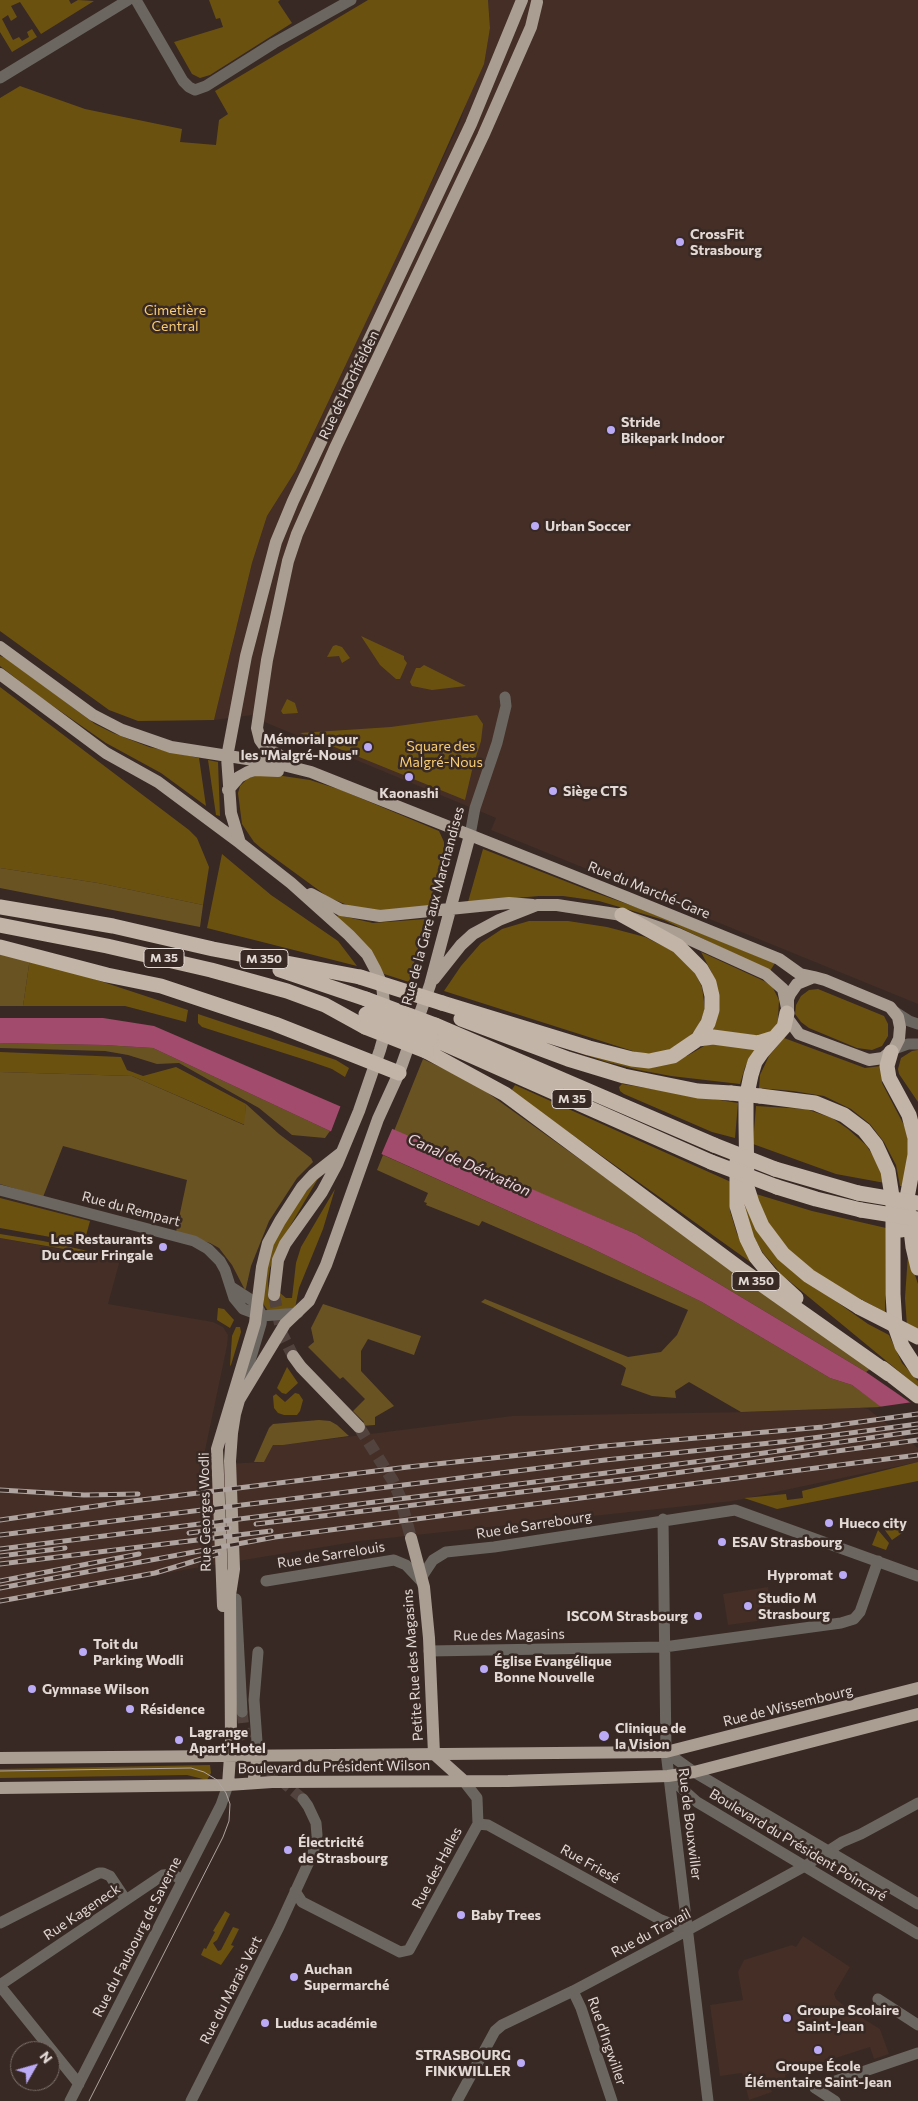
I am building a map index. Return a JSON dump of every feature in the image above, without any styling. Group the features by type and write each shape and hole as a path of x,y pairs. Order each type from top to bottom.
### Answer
{"highway":[{"name":"M 35","path":"0,907 113,926 363,987 525,1078 712,1162 777,1187 816,1199 861,1210 918,1219"},
{"path":"435,1026 589,1048 648,1061 673,1056 683,1051 698,1039 708,1022 712,1010 712,996 709,983 701,969 678,946 622,915"},
{"name":"M 35","path":"0,925 201,967 287,991 365,1021 435,1026 714,1145 776,1169 858,1193 914,1198"},
{"path":"0,947 107,975 161,986 275,1024 399,1073"},
{"name":"M 350","path":"213,949 315,968 363,987"},
{"path":"363,987 435,1026 568,1059 624,1076 698,1091 815,1103 844,1115 864,1130 884,1159 893,1203 894,1263 892,1294 895,1326 902,1346 918,1371"},
{"path":"787,1011 784,1027 755,1062 746,1099 748,1187 757,1215 768,1236 783,1254 800,1269 859,1307 918,1337"},
{"name":"M 350","path":"435,1026 505,1094 743,1271 889,1374"},
{"path":"698,1039 713,1037 758,1043 774,1038"},
{"path":"893,1051 887,1066 891,1083 908,1115 914,1138 914,1198 910,1226 918,1268"},
{"path":"891,1083 906,1098 918,1118"},
{"name":"M 350","path":"746,1123 738,1156 736,1194 739,1216 752,1249 782,1287 918,1396"},
{"path":"894,1263 914,1198"}],"main road":[{"path":"518,2 527,10 537,1"},
{"name":"Rue de Hochfelden","path":"310,772 268,750 260,740 257,728 267,660 288,561 297,534 336,446 483,136 531,27 537,1"},
{"name":"Rue de Hochfelden","path":"240,843 231,813 227,757 246,656 276,542 284,521 470,124 518,2"},
{"path":"0,647 93,715 112,726 171,747 280,764 310,772"},
{"path":"0,674 106,753 158,782 291,883 349,935 367,954 375,969 382,985 386,1013 384,1036 376,1063 345,1146 322,1192 285,1244 278,1260 274,1295"},
{"path":"228,790 239,777 255,770 310,772"},
{"name":"Rue du Marché-Gare","path":"310,772 778,959 800,974 825,980 885,1004 894,1012"},
{"name":"Rue de la Gare aux Marchandises","path":"298,1313 309,1301 326,1265 378,1119 399,1073 430,985 470,835"},
{"path":"291,883 341,910 359,914 380,916 509,903 578,907 622,915 678,934 766,974 783,989 791,1026 799,1034 854,1056 874,1060 884,1058 893,1051 899,1039 900,1027 894,1012"},
{"path":"430,985 445,963 473,934 499,920 537,905"},
{"path":"787,1011 790,994 793,989 803,981 814,977"},
{"name":"Rue Georges Wodli","path":"229,1654 224,1627 217,1449 258,1311 262,1267 268,1243 280,1221 314,1175 345,1146"},
{"path":"228,1785 231,1756 230,1595 234,1569 230,1461 232,1433 239,1400 285,1324 298,1313"},
{"path":"293,1356 301,1367 358,1427"},
{"name":"Petite Rue des Magasins","path":"411,1538 421,1578 429,1651 434,1754"},
{"name":"Rue de Wissembourg","path":"666,1752 918,1688"},
{"path":"668,1776 694,1772 918,1714"},
{"name":"Boulevard du Président Wilson","path":"0,1758 666,1752"},
{"path":"434,1754 463,1780"},
{"path":"253,1783 258,1756"},
{"name":"Boulevard du Président Wilson","path":"0,1788 668,1776"}],"street":[{"path":"0,78 128,0"},
{"path":"136,0 183,81 195,90 206,86 287,36 351,0"},
{"name":"Rue de la Gare aux Marchandises","path":"470,835 475,808 497,743 500,724 506,706 505,697"},
{"path":"894,1012 918,1024"},
{"path":"893,1051 908,1044 918,1044"},
{"name":"Rue du Rempart","path":"0,1190 194,1241 208,1249 220,1261 231,1287 258,1311"},
{"path":"239,1400 262,1324 258,1311 298,1313"},
{"name":"Rue de Sarrebourg","path":"421,1578 433,1560 446,1552 735,1510 918,1576"},
{"name":"Rue de Bouxwiller","path":"663,1519 666,1752 708,2101"},
{"name":"Rue de Sarrelouis","path":"266,1580 394,1560 402,1562 421,1578"},
{"name":"Rue des Magasins","path":"429,1651 664,1647 849,1621 860,1612 878,1561"},
{"name":"Rue Georges Wodli","path":"234,1569 242,1712"},
{"path":"258,1652 254,1700 258,1756"},
{"name":"Boulevard du Président Poincaré","path":"666,1752 694,1772 918,1904"},
{"name":"Boulevard du Président Poincaré","path":"668,1776 697,1802 918,1934"},
{"name":"Rue des Halles","path":"302,1902 400,1952 409,1950 478,1824 477,1798 463,1780"},
{"name":"Rue du Faubourg de Saverne","path":"70,2101 221,1805 228,1785"},
{"name":"Rue du Marais Vert","path":"191,2101 313,1853 317,1835 316,1823 303,1799"},
{"name":"Rue du Travail","path":"457,2101 495,2031 508,2021 573,1991 688,1930 830,1852 842,1842 862,1834 918,1803"},
{"name":"Rue Friesé","path":"478,1824 488,1825 661,1920 688,1930"},
{"path":"0,1923 103,1873 110,1876 126,1900"},
{"name":"Rue Kageneck","path":"0,1986 163,1875 172,1874 182,1880"},
{"path":"289,1905 302,1902 295,1891"},
{"path":"0,1986 79,2084"},
{"name":"Rue d'Ingwiller","path":"573,1991 581,2008 612,2101"},
{"path":"878,1999 918,2025"},
{"path":"835,2101 815,2088 918,2053"}],"shaded area":[{"path":"488,0 918,0 918,1004 491,830 496,818 262,721 260,714 214,720 252,563 267,516 296,470 460,122 490,29"},
{"path":"0,868 98,883 203,905 200,927 0,888"},
{"path":"0,951 30,958 23,1006 0,1006"},
{"path":"0,1043 153,1048 330,1131 325,1138 292,1135 259,1108 179,1063 157,1064 128,1055 105,1051 0,1048"},
{"path":"423,1059 474,1083 785,1307 873,1367 866,1372 636,1234 394,1131"},
{"path":"0,1072 132,1076 244,1125 246,1104 279,1134 311,1158 313,1162 297,1178 269,1221 251,1266 245,1290 232,1265 219,1248 210,1243 176,1232 187,1180 63,1146 43,1197 0,1184"},
{"path":"383,1155 589,1247 702,1302 830,1378 852,1385 882,1407 741,1412 689,1382 675,1391 676,1398 652,1396 621,1385 626,1368 622,1365 481,1302 485,1299 628,1357 661,1352 677,1335 688,1310 482,1221 479,1226 426,1205 427,1203 424,1202 428,1193 377,1170"},
{"path":"0,1238 120,1260 108,1304 213,1322 223,1327 228,1335 227,1346 202,1465 264,1462 273,1445 512,1416 748,1412 860,1407 868,1409 918,1448 918,1462 733,1501 360,1541 189,1569 0,1604"},
{"path":"323,1304 421,1336 414,1355 368,1339 361,1351 361,1371 394,1406 375,1417 375,1425 360,1426 364,1422 353,1411 365,1399 343,1377 340,1379 308,1347 314,1342 311,1328"},
{"path":"319,1420 330,1421 349,1436 273,1445 264,1462 254,1462 269,1428 273,1424"},
{"name":"Studio M Strasbourg","path":"768,1587 772,1619 728,1625 723,1594"},
{"name":"Groupe Scolaire Saint-Jean","path":"803,1936 850,1967 834,1994 836,1999 848,2009 880,2029 889,2054 874,2059 870,2047 845,2055 785,2075 786,2079 770,2085 772,2092 749,2100 742,2073 720,2076 710,2005 743,2000 738,1972 744,1960 792,1945 796,1947"}],"green space":[{"path":"0,0 69,0 71,4 78,0 94,1 41,34 20,2 11,6 17,17 11,21 8,15 2,19 13,40 19,37 22,41 29,37 27,32 32,29 37,37 12,52 0,32"},
{"path":"209,0 280,0 278,2 292,23 210,75 200,78 192,74 174,42 223,27 220,18 216,19"},
{"name":"Cimetière Central","path":"368,0 488,0 490,28 484,64 416,216 296,470 267,516 252,563 214,720 138,721 109,710 0,631 0,98 20,86 85,109 182,129 180,142 216,145 219,120 228,114 215,91"},
{"path":"361,636 404,656 407,663 400,679 396,679 380,665"},
{"path":"333,646 342,647 350,658 342,663 339,656 327,657"},
{"path":"0,656 6,658 95,724 149,747 199,758 206,806 161,773 106,743 43,699 0,666"},
{"path":"424,665 466,686 432,690 412,686 410,682 416,668"},
{"path":"0,687 197,838 209,867 203,905 98,883 0,868"},
{"path":"287,699 295,703 298,713 283,714 281,711"},
{"name":"Square des Malgré-Nous","path":"477,715 483,724 481,741 465,800 300,733 391,727"},
{"path":"208,760 218,762 220,816 216,815"},
{"path":"269,774 310,780 341,790 439,831 444,842 444,851 430,906 387,911 352,907 328,897 261,848 254,842 242,824 238,793 240,786 249,777"},
{"path":"483,849 775,963 770,971 664,920 599,901 563,896 539,896 468,902"},
{"path":"222,854 271,895 338,941 357,966 207,928"},
{"path":"338,915 373,923 426,919 409,982 384,974"},
{"path":"529,921 568,921 607,927 645,937 679,954 693,969 702,987 705,1009 698,1027 683,1043 662,1053 639,1053 444,991 461,966 481,943 502,929"},
{"path":"701,952 772,986 779,1000 776,1027 764,1036 712,1032 712,973"},
{"path":"30,958 188,1010 186,1022 125,1006 23,1006"},
{"path":"818,989 884,1016 888,1024 888,1036 882,1046 872,1050 857,1048 809,1028 801,1022 795,1014 796,1005 801,996 809,990"},
{"path":"198,1014 336,1060 349,1068 345,1077 332,1069 312,1062 202,1027 198,1023"},
{"path":"784,1038 865,1068 881,1066 882,1083 906,1129 910,1152 905,1186 900,1186 896,1165 884,1142 870,1124 851,1109 824,1096 759,1088 760,1075 769,1056"},
{"path":"547,1042 613,1060 687,1056 711,1042 755,1050 745,1067 740,1084 671,1076 639,1070 607,1062"},
{"path":"918,1050 918,1102 899,1074 898,1069 901,1058 912,1051"},
{"path":"0,1052 121,1057 127,1070 143,1076 176,1067 246,1104 245,1125 132,1076 0,1072"},
{"path":"622,1084 738,1103 735,1138 712,1132 624,1094 620,1091 619,1087"},
{"path":"515,1085 731,1182 730,1211 737,1234 756,1266 511,1091"},
{"path":"756,1106 806,1109 832,1118 866,1145 878,1163 885,1183 836,1174 753,1144"},
{"path":"319,1177 276,1250 270,1268 268,1281 269,1298 280,1293 286,1298 292,1298 296,1263 301,1247 335,1189 323,1229 299,1288 295,1308 268,1311 264,1305 264,1278 271,1249 279,1232 301,1197"},
{"path":"743,1193 755,1226 774,1254 807,1281 868,1324 889,1335 902,1363 918,1381 918,1387 782,1275 763,1253 750,1231 744,1209"},
{"path":"756,1194 812,1211 886,1228 885,1312 836,1286 795,1258 775,1236 763,1214"},
{"path":"0,1198 90,1221 84,1243 0,1228"},
{"path":"0,1234 88,1251 87,1253 0,1238"},
{"path":"908,1254 918,1284 918,1331 907,1326 905,1298"},
{"path":"218,1308 224,1309 234,1320 230,1328 217,1320"},
{"path":"236,1327 240,1327 241,1332 230,1366 232,1336"},
{"path":"287,1367 298,1383 286,1394 277,1388"},
{"path":"295,1393 299,1394 303,1400 297,1415 278,1413 274,1408 273,1396 276,1394 285,1402"},
{"path":"918,1462 918,1481 777,1509 744,1498 786,1494 787,1500 803,1498 802,1491"},
{"path":"904,1520 905,1531 892,1540 882,1526 885,1526 884,1523"},
{"path":"878,1530 889,1543 886,1550 872,1545"},
{"path":"210,1765 211,1773 207,1780 187,1775 0,1778 0,1769"},
{"path":"225,1911 230,1914 217,1940 213,1943 218,1951 221,1950 233,1927 239,1929 231,1945 234,1946 221,1965 201,1955 204,1948 206,1949 215,1932 213,1931"}],"water":[{"name":"Canal de Dérivation","path":"0,1018 103,1018 154,1026 636,1234 866,1372 911,1403 918,1435 852,1385 830,1378 702,1302 589,1247 330,1131 153,1048 0,1043"}],"pier":[{"path":"341,1105 393,1127 381,1155 330,1134"},
{"path":"913,1402 918,1406 918,1438 878,1407"}],"tunnel":[{"path":"274,1295 282,1334 293,1356"},
{"path":"359,1427 393,1481 400,1497 411,1538"},
{"path":"242,1712 245,1736 250,1749 263,1766 303,1799"}],"tram line":[{"path":"0,1771 191,1768 204,1772 217,1780 226,1793 230,1804 229,1821 223,1837 89,2101"}],"railway":[{"path":"0,1520 117,1503 408,1467 605,1446 823,1427 918,1414"},
{"path":"0,1535 605,1460 790,1441 918,1424"},
{"path":"0,1549 750,1455 918,1431"},
{"path":"256,1524 638,1478 918,1440"},
{"path":"0,1588 275,1537 918,1455"},
{"path":"0,1490 84,1495 138,1494"},
{"path":"189,1533 229,1528"},
{"path":"0,1564 271,1531"},
{"path":"0,1556 65,1548"},
{"path":"0,1581 139,1554"},
{"path":"0,1601 155,1573 218,1554"}],"place":[{"name":"CrossFit Strasbourg","path":"680,242"},
{"name":"Stride Bikepark Indoor","path":"611,430"},
{"name":"Urban Soccer","path":"535,526"},
{"name":"Mémorial pour les \"Malgré-Nous\"","path":"368,747"},
{"name":"Kaonashi","path":"409,777"},
{"name":"Siège CTS","path":"553,791"},
{"name":"Les Restaurants Du Cœur Fringale","path":"163,1247"},
{"name":"Hueco city","path":"829,1523"},
{"name":"ESAV Strasbourg","path":"722,1542"},
{"name":"Hypromat","path":"843,1575"},
{"name":"Studio M Strasbourg","path":"748,1606"},
{"name":"ISCOM Strasbourg","path":"698,1616"},
{"name":"Toit du Parking Wodli","path":"83,1652"},
{"name":"Église Evangélique Bonne Nouvelle","path":"484,1669"},
{"name":"Gymnase Wilson","path":"32,1689"},
{"name":"Résidence","path":"130,1709"},
{"name":"Clinique de la Vision","path":"604,1736"},
{"name":"Lagrange Apart’Hotel","path":"179,1740"},
{"name":"Électricité de Strasbourg","path":"288,1850"},
{"name":"Baby Trees","path":"461,1915"},
{"name":"Auchan Supermarché","path":"294,1977"},
{"name":"Groupe Scolaire Saint-Jean","path":"787,2018"},
{"name":"Ludus académie","path":"265,2023"},
{"name":"Groupe École Élémentaire Saint-Jean","path":"818,2050"},
{"name":"STRASBOURG FINKWILLER","path":"521,2063"}]}
